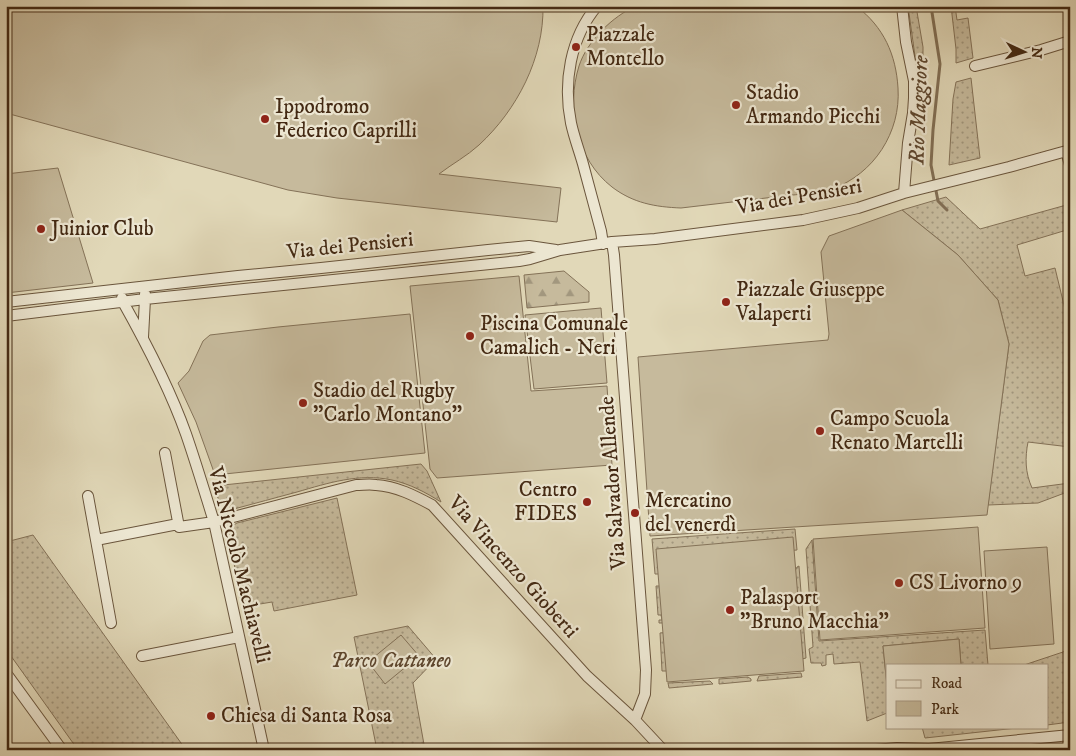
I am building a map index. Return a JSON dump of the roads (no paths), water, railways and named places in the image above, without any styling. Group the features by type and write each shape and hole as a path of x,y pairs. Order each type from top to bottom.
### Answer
{"street":[{"path":"597,6 585,23 576,44 569,71 568,96 571,122 602,231 608,243"},
{"path":"902,6 906,42 914,81 913,114 908,143 904,193"},
{"path":"975,66 1070,41"},
{"path":"1068,150 1070,165"},
{"name":"Via dei Pensieri","path":"6,316 122,302 530,260 560,250 803,220 858,208 904,193 1068,150"},
{"name":"Via Salvador Allende","path":"608,243 614,255 646,670 644,694 635,720"},
{"name":"Via dei Pensieri","path":"6,302 529,246 560,250"},
{"path":"144,287 146,300"},
{"path":"121,290 122,302"},
{"name":"Via Niccolò Machiavelli","path":"143,338 146,300"},
{"name":"Via Niccolò Machiavelli","path":"122,302 143,338 162,377 185,432 214,522 264,750"},
{"path":"165,453 178,524"},
{"name":"Via Vincenzo Gioberti","path":"96,540 178,524 179,527 214,522 356,485 378,485 412,494 432,505 587,676 635,720 663,750"},
{"path":"88,496 111,623"},
{"path":"142,656 239,636"},
{"path":"6,673 62,750"},
{"path":"876,750 897,748 929,749 1070,735"}],"waterway":[{"name":"Rio Maggiore","path":"931,6 940,64 931,165 938,201 947,210"}],"place":[{"name":"Piazzale Montello","path":"576,47"},
{"name":"Stadio Armando Picchi","path":"736,105"},
{"name":"Ippodromo Federico Caprilli","path":"265,119"},
{"name":"Juinior Club","path":"41,229"},
{"name":"Piazzale Giuseppe Valaperti","path":"726,302"},
{"name":"Piscina Comunale Camalich - Neri","path":"470,336"},
{"name":"Stadio del Rugby \"Carlo Montano\"","path":"303,403"},
{"name":"Campo Scuola Renato Martelli","path":"820,431"},
{"name":"Centro FIDES","path":"587,502"},
{"name":"Mercatino del venerdì","path":"635,513"},
{"name":"CS Livorno 9","path":"899,583"},
{"name":"Palasport \"Bruno Macchia\"","path":"730,610"},
{"name":"Chiesa di Santa Rosa","path":"211,716"}],"park label":[{"name":"Parco Cattaneo","path":"391,661"}]}
